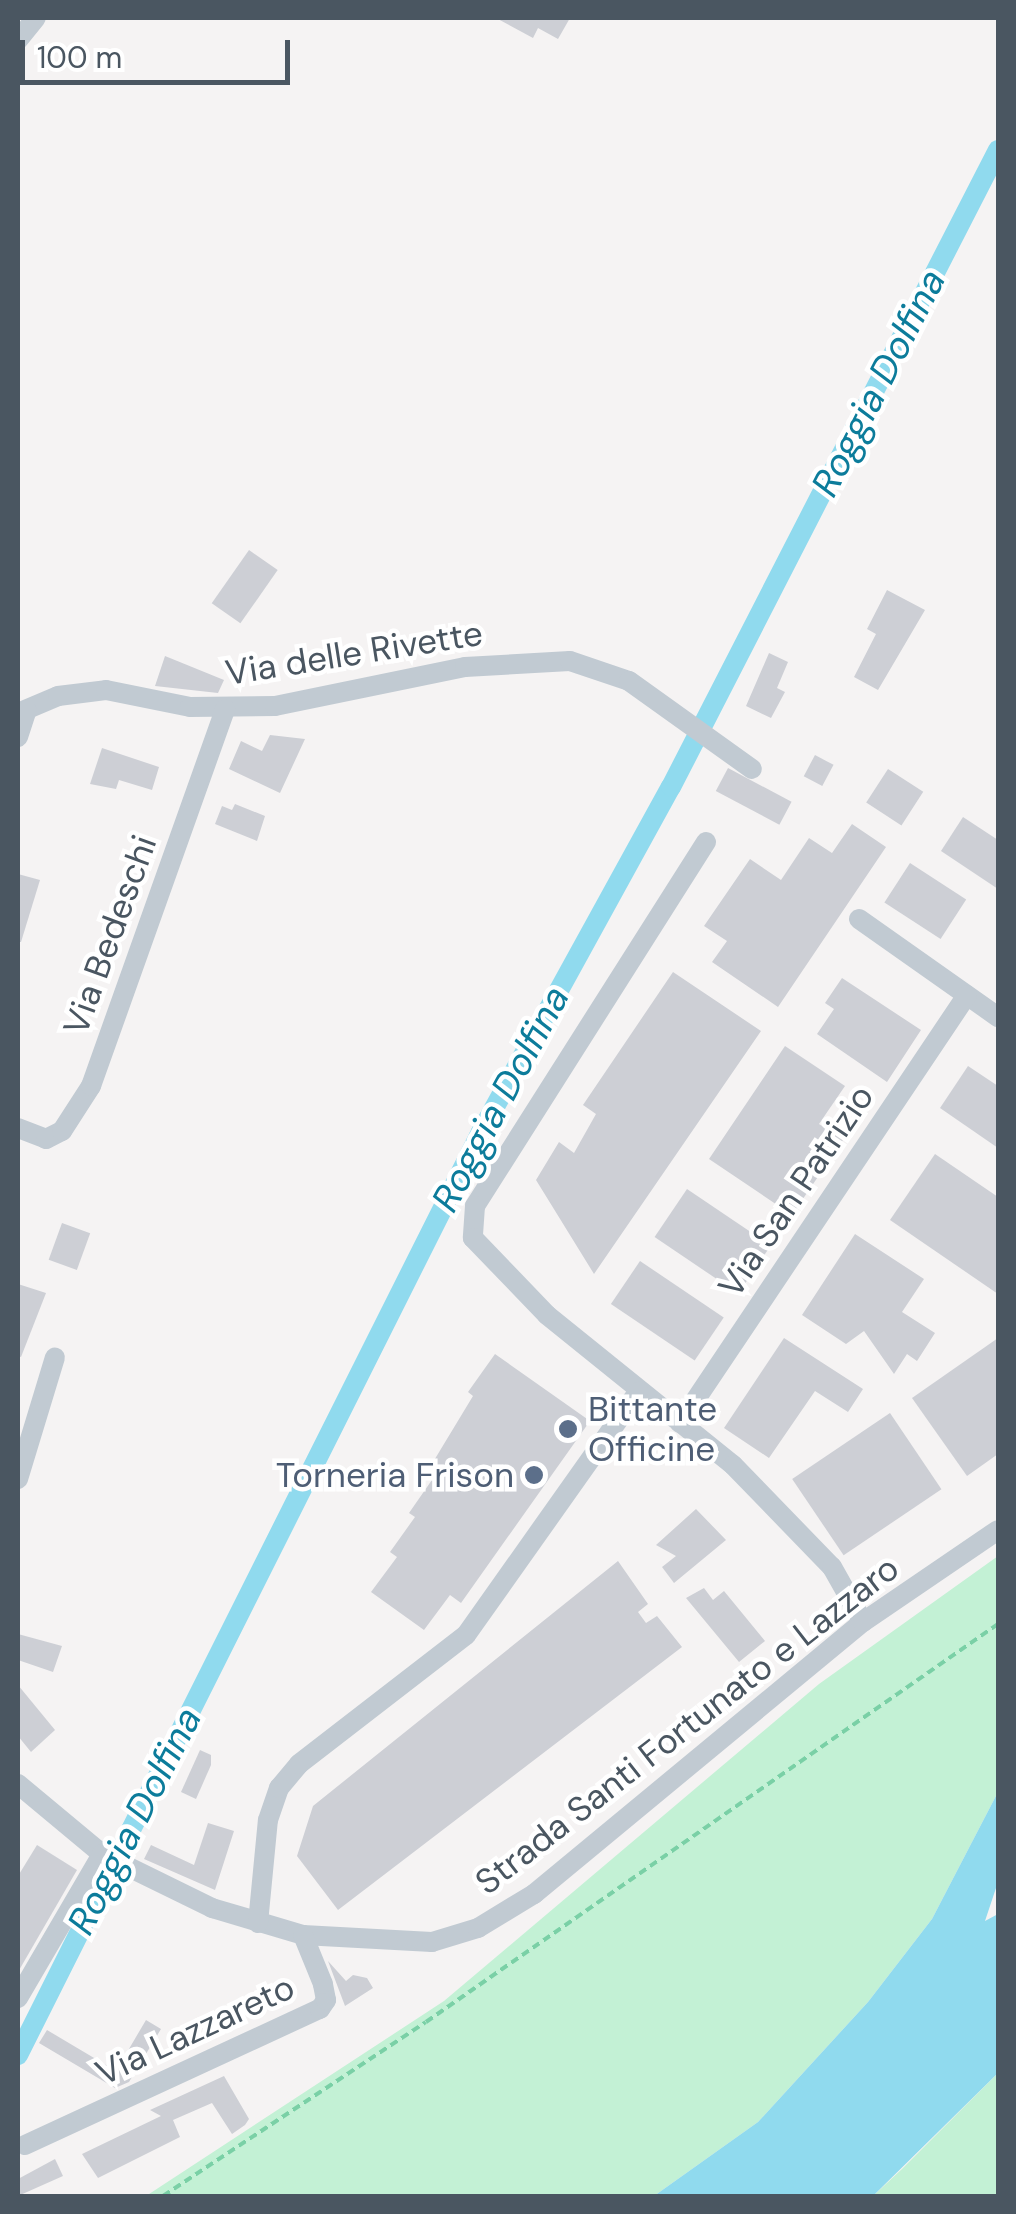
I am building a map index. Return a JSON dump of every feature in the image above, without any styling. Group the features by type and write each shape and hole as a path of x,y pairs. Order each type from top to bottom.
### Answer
{"street":[{"path":"18,40 36,18"},
{"name":"Via delle Rivette","path":"22,711 58,696 106,690 225,709 317,700 465,667 570,660 629,681 752,769"},
{"name":"Via Bedeschi","path":"18,1128 46,1139 81,1106 225,709"},
{"path":"18,737 22,711"},
{"path":"706,842 475,1206 473,1238 638,1392 733,1465 832,1567 863,1622"},
{"path":"858,919 998,1017"},
{"name":"Via San Patrizio","path":"680,1423 967,995"},
{"path":"18,1479 55,1357"},
{"path":"258,1923 268,1820 280,1788 298,1764 466,1635 638,1392"},
{"name":"Strada Santi Fortunato e Lazzaro","path":"20,1792 130,1870 258,1923 303,1935 432,1942 478,1928 615,1831 863,1622 998,1530"},
{"path":"18,1998 106,1856"},
{"name":"Via Lazzareto","path":"25,2145 320,2009 326,2000 323,1984 303,1935"}],"path":[{"path":"163,2196 426,2022 998,1624"}],"green space":[{"path":"998,1556 998,1792 932,1919 868,2002 758,2122 654,2196 146,2196 444,2001 819,1684"},
{"path":"998,2073 998,2196 873,2196 902,2169"}],"water":[{"path":"998,1792 998,1882 985,1921 998,1914 998,2073 873,2196 654,2196 758,2122 868,2002 932,1919"}],"building":[{"path":"496,18 570,18 558,39 538,28 533,38"},
{"path":"249,550 278,570 240,623 212,603"},
{"path":"887,590 925,610 878,690 854,677 876,634 867,629"},
{"path":"769,653 788,662 777,688 785,692 771,718 746,706"},
{"path":"165,656 224,680 218,693 155,686"},
{"path":"270,735 305,739 280,793 229,769 241,741 262,751"},
{"path":"102,748 159,767 152,790 119,780 116,789 90,784"},
{"path":"815,755 834,765 822,786 804,776"},
{"path":"728,768 792,802 779,825 716,791"},
{"path":"888,769 923,792 901,825 866,803"},
{"path":"235,804 265,816 257,841 215,824 222,806 232,810"},
{"path":"963,817 998,840 998,889 941,851"},
{"path":"852,824 886,847 778,1007 712,962 727,941 704,926 750,859 781,880 809,838 832,853"},
{"path":"910,863 966,899 941,939 884,902"},
{"path":"18,874 40,880 21,942 18,942"},
{"path":"673,972 761,1031 594,1274 536,1180 559,1142 574,1153 596,1114 583,1105"},
{"path":"842,978 921,1030 887,1082 817,1034 834,1009 825,1003"},
{"path":"785,1046 845,1086 819,1124 843,1140 792,1215 709,1159"},
{"path":"968,1066 998,1086 998,1148 940,1108"},
{"path":"935,1154 998,1197 998,1294 890,1220"},
{"path":"687,1189 771,1245 738,1294 655,1237"},
{"path":"62,1223 90,1233 77,1270 49,1260"},
{"path":"855,1234 924,1279 902,1312 935,1333 917,1361 907,1354 894,1374 864,1331 846,1344 802,1315"},
{"path":"640,1261 724,1317 695,1361 611,1304"},
{"path":"18,1284 46,1293 21,1357 18,1356"},
{"path":"784,1338 863,1389 848,1412 815,1391 769,1458 724,1428"},
{"path":"998,1338 998,1454 967,1476 912,1398"},
{"path":"495,1354 590,1421 461,1603 450,1595 424,1630 371,1592 397,1557 390,1552 415,1517 409,1513 434,1477 427,1472 473,1396 468,1392"},
{"path":"890,1413 941,1489 844,1555 792,1479"},
{"path":"696,1509 726,1540 674,1583 662,1567 676,1556 656,1545"},
{"path":"618,1561 648,1604 638,1612 646,1623 657,1616 682,1647 338,1910 297,1856 313,1806"},
{"path":"704,1588 713,1600 724,1591 765,1641 739,1662 686,1598"},
{"path":"18,1634 62,1646 53,1672 18,1660"},
{"path":"18,1685 55,1730 31,1752 18,1736"},
{"path":"200,1750 211,1755 211,1765 196,1799 181,1792"},
{"path":"208,1823 234,1831 215,1890 144,1859 151,1845 194,1865"},
{"path":"37,1845 77,1870 18,1972 18,1876"},
{"path":"328,1961 346,1981 353,1975 367,1978 373,1988 345,2006"},
{"path":"146,2020 161,2029 129,2082 115,2088 39,2043 47,2030 116,2071"},
{"path":"224,2076 249,2119 245,2125 232,2134 212,2103 173,2120 180,2137 98,2178 82,2154 161,2116 150,2110"},
{"path":"55,2159 63,2176 18,2196 18,2179"}],"waterway":[{"name":"Roggia Dolfina","path":"18,2055 481,1132 671,787 998,150"}],"place":[{"name":"Bittante Officine","path":"568,1429"},
{"name":"Torneria Frison","path":"534,1475"}]}
